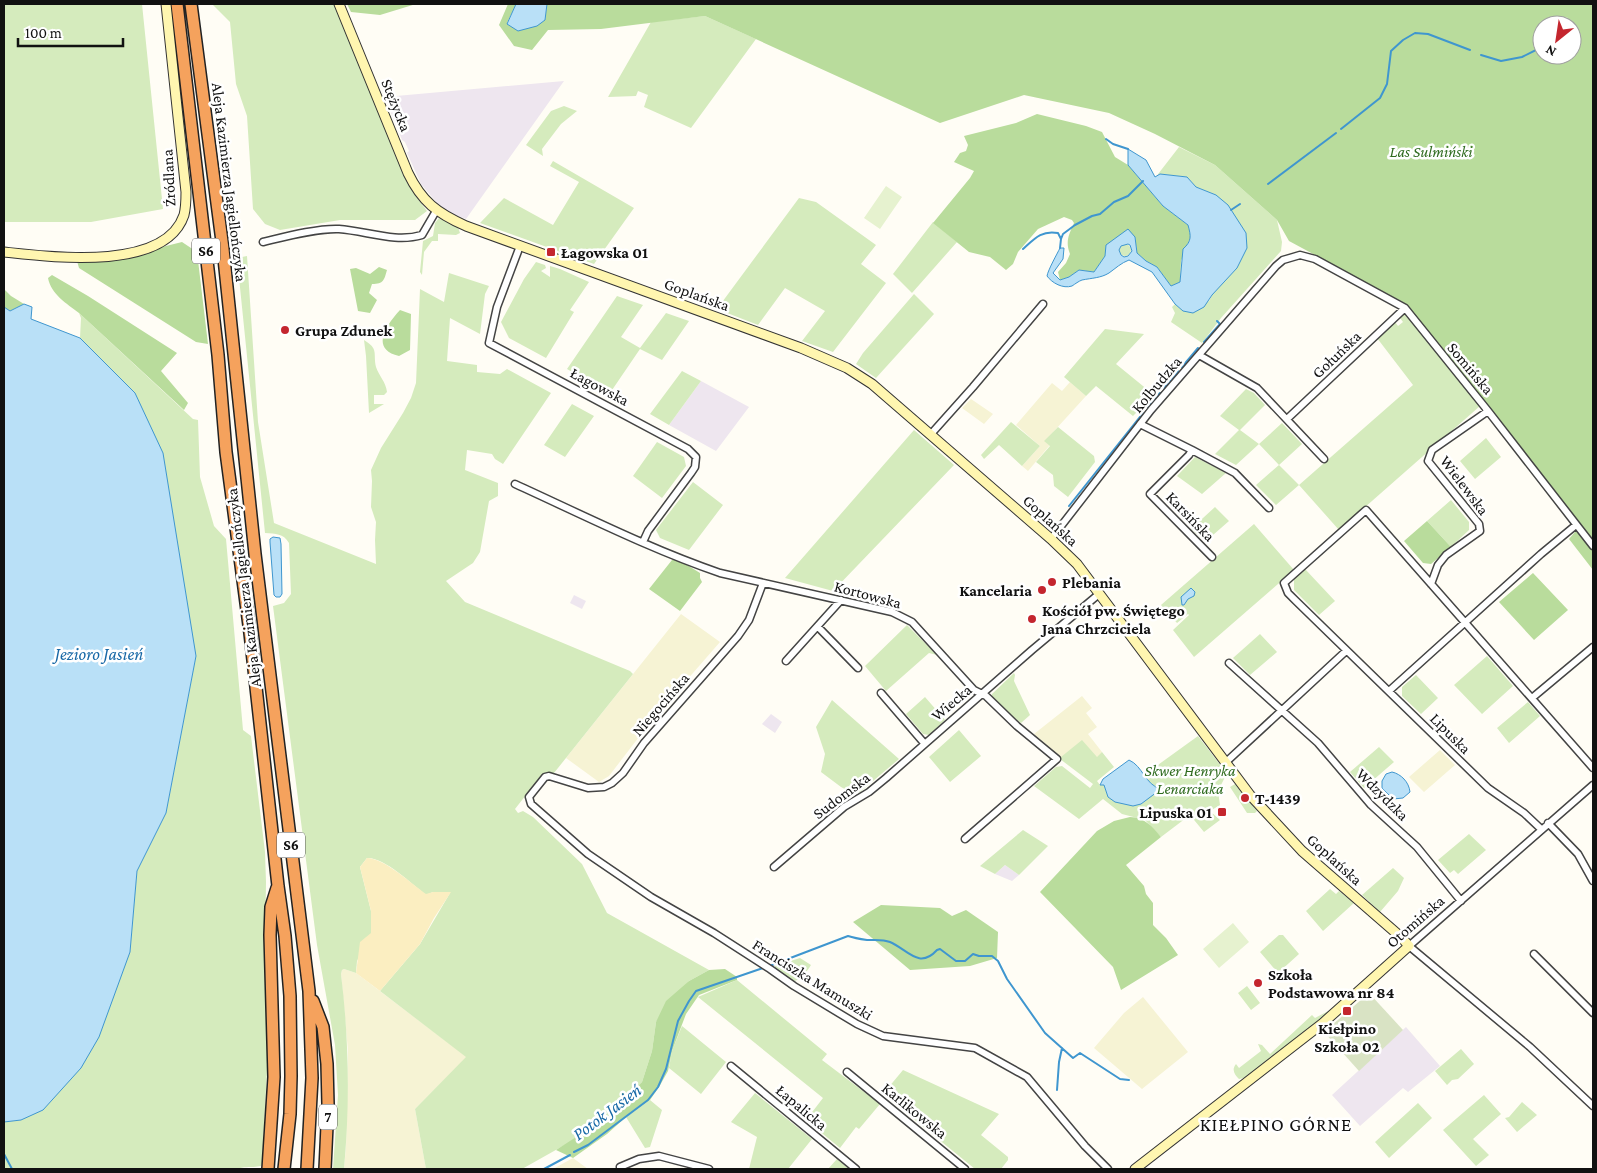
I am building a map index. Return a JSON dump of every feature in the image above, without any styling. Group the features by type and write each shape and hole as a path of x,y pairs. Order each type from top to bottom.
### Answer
{"highway":[{"name":"Aleja Kazimierza Jagiellończyka","path":"178,4 218,355 226,452 250,633 285,936 290,996 290,1095 284,1169"},
{"name":"Aleja Kazimierza Jagiellończyka","path":"191,4 224,249 255,554 309,991 312,1078 307,1169"},
{"path":"268,1169 274,1077 270,935 271,908 278,886"},
{"name":"7","path":"309,991 323,1027 327,1064 328,1104 325,1169"}],"street":[{"name":"Źródlana","path":"4,252 56,258 119,255 143,251 155,246 174,232 184,216 186,192 166,4"},
{"name":"Stężycka","path":"339,4 408,173 421,195 436,211"},
{"path":"263,242 339,229 412,238 422,236 436,211"},
{"name":"Goplańska","path":"436,211 466,226 801,348 836,363 872,384 1051,539 1077,564 1225,763 1255,800 1302,851 1396,932 1409,946 1530,1047 1593,1106"},
{"name":"Łagowska","path":"520,246 497,307 489,343 690,450 696,457 695,467 648,531 643,542"},
{"name":"Somińska","path":"1291,257 1300,255 1315,259 1405,308 1593,546"},
{"name":"Kolbudzka","path":"1051,539 1140,424 1276,266 1283,260 1291,257"},
{"path":"931,434 1043,304"},
{"name":"Gołuńska","path":"1287,419 1405,308"},
{"path":"1199,355 1257,388 1324,459"},
{"name":"Wielewska","path":"1431,584 1438,566 1446,556 1480,531 1479,524 1428,461 1429,456 1432,450 1488,411"},
{"path":"1140,424 1235,473 1269,508"},
{"name":"Karsińska","path":"1192,450 1150,494 1212,557"},
{"name":"Kortowska","path":"515,484 704,568 892,612 912,622 974,690 982,694 1057,759 965,839"},
{"name":"Lipuska","path":"1431,584 1366,510 1284,583 1288,593 1488,788 1541,829"},
{"path":"1389,691 1541,554 1576,525"},
{"name":"Niegocińska","path":"545,777 549,776 588,788 604,787 612,783 622,773 644,743 738,636 750,620 763,583"},
{"path":"1431,584 1593,768"},
{"name":"Wiecka","path":"881,693 924,743 1099,594"},
{"path":"786,661 841,600"},
{"path":"818,627 858,668"},
{"path":"1532,698 1593,647"},
{"path":"1225,763 1280,710 1346,651"},
{"name":"Wdzydzka","path":"1229,662 1318,743 1372,805 1417,847 1461,901"},
{"name":"Sudomska","path":"774,867 844,807 880,783 924,743"},
{"name":"Franciszka Mamuszki","path":"545,777 529,797 531,804 588,854 651,898 714,933 794,986 871,1031 883,1036 975,1048 1027,1077 1085,1146 1108,1169"},
{"name":"Otomińska","path":"1135,1169 1323,1024 1593,784"},
{"path":"1548,823 1578,854 1593,880"},
{"path":"1534,954 1593,1013"},
{"name":"Łapalicka","path":"731,1066 856,1169"},
{"name":"Karlikowska","path":"847,1072 965,1169"},
{"path":"620,1167 639,1159 659,1156 709,1169"}],"shaded area":[{"path":"564,81 466,219 450,213 437,203 421,184 407,153 409,151 402,140 385,98 385,97"},
{"path":"701,381 749,407 716,451 669,425"},
{"path":"1070,382 1086,396 1045,441 1050,445 1028,471 1022,466 1040,446 1016,425 1052,383 1062,391"},
{"path":"971,399 993,414 984,424 962,408"},
{"path":"574,595 586,601 582,609 570,603"},
{"path":"681,614 720,642 652,720 609,776 599,782 566,758"},
{"path":"1082,696 1092,708 1086,713 1097,727 1088,734 1102,752 1097,758 1061,757 1034,734"},
{"path":"771,714 782,722 775,733 762,724"},
{"path":"1440,750 1455,765 1424,792 1409,777"},
{"path":"1005,865 1019,875 1012,881 995,874"},
{"path":"344,969 356,973 467,1057 415,1109 426,1169 344,1169 348,1051 341,974"},
{"path":"1143,997 1188,1052 1142,1089 1094,1048 1124,1013"},
{"path":"1406,1027 1440,1066 1408,1092 1403,1088 1360,1126 1332,1095"},
{"path":"573,1158 588,1169 553,1169"}],"green space":[{"path":"4,4 142,4 163,209 91,222 4,222"},
{"path":"212,4 336,4 409,183 427,211 415,220 340,220 280,230 265,224 253,209 247,116 236,84 230,22"},
{"path":"347,4 416,4 380,15 351,12"},
{"name":"Las Sulmiński","path":"508,4 516,4 507,23 545,20 547,4 1593,4 1593,570 1569,539 1580,526 1406,304 1289,241 1277,220 1215,165 1155,134 1109,113 1024,95 940,123 705,16 601,29 548,30 532,50 514,46 499,25"},
{"path":"705,16 756,39 691,128 644,107 648,95 638,91 636,96 608,97 651,22"},
{"path":"564,106 577,111 561,124 542,149 543,156 526,145 551,111"},
{"path":"1037,114 1086,126 1102,132 1115,157 1128,165 1163,206 1188,225 1191,236 1181,261 1180,282 1171,286 1157,267 1137,253 1135,237 1107,245 1105,256 1094,272 1079,270 1069,277 1060,280 1058,272 1066,263 1070,254 1069,234 1074,223 1072,220 1064,217 1038,229 1018,252 1013,264 1006,270 990,257 969,252 933,223 974,171 954,162 960,153 966,151 968,145 964,136 1016,123"},
{"path":"1179,147 1215,165 1277,220 1282,242 1281,251 1221,318 1202,343 1171,322 1175,313 1172,307 1175,304 1183,311 1209,301 1212,295 1216,195 1196,187 1187,177 1160,174 1155,178"},
{"path":"553,161 634,208 594,264 480,223 504,198 553,225 579,182 550,166"},
{"path":"886,186 902,197 880,229 864,218"},
{"path":"799,198 816,202 876,245 861,264 886,283 833,352 802,341 825,311 785,288 758,325 717,309"},
{"path":"439,218 458,227 460,233 456,235 438,234 438,241 432,241 424,252 422,275 420,272 423,241 433,236 435,223"},
{"path":"933,222 957,242 912,293 893,274"},
{"path":"182,242 197,252 208,344 196,342 79,268 77,261 114,259"},
{"path":"1123,244 1127,244 1131,250 1127,256 1123,256 1119,252 1119,248"},
{"path":"247,256 258,422 274,523 376,564 376,522 371,507 371,470 381,448 411,398 416,383 420,289 444,302 449,273 489,286 485,294 480,334 450,318 447,361 477,365 477,372 500,374 507,369 551,393 503,464 495,459 492,454 467,450 465,470 498,483 498,496 489,501 480,552 473,563 446,581 465,602 630,671 633,674 554,773 546,774 533,786 515,809 518,813 523,811 533,817 582,864 607,913 709,970 689,981 656,1022 652,1051 642,1082 601,1121 570,1142 522,1169 426,1169 415,1109 466,1057 380,991 420,944 450,893 433,892 426,895 389,866 367,858 360,867 371,911 371,934 357,961 356,973 344,969 341,974 347,1047 348,1096 344,1169 333,1169 338,1095 335,1045 317,945 273,606 284,603 291,594 289,543 282,536 265,533 237,258"},
{"path":"536,262 545,265 546,268 541,271 550,277 550,266 589,282 570,310 574,312 546,358 509,338 501,322 524,279"},
{"path":"379,267 387,270 385,276 383,281 372,284 369,293 377,300 370,313 358,311 350,269 356,268 370,274"},
{"path":"52,275 177,353 161,371 188,403 184,410 79,313 60,298 50,284 48,278"},
{"path":"4,289 24,304 10,311 4,307"},
{"path":"914,294 934,314 876,378 856,364 863,353"},
{"path":"617,296 643,305 621,337 640,348 666,313 689,321 662,360 640,349 610,393 567,369"},
{"path":"400,310 411,314 410,350 399,356 390,353 385,348 383,336 390,322"},
{"path":"79,313 193,419 198,420 200,477 214,526 226,539 243,730 251,736 265,852 268,1052 261,1166 237,1169 4,1169 4,1122 21,1120 130,952 137,871 166,813 196,656 135,393 80,338 81,318"},
{"path":"1403,314 1408,316 1480,406 1339,530 1299,485 1413,385 1377,338 1395,322 1398,326 1403,322 1400,318"},
{"path":"1105,329 1144,334 1116,364 1154,395 1133,416 1096,386 1086,396 1064,377"},
{"path":"364,340 374,349 376,367 387,392 384,395 374,395 374,404 384,404 369,413 366,356"},
{"path":"682,371 701,381 669,425 650,414"},
{"path":"1246,389 1254,393 1265,405 1240,430 1259,444 1236,465 1215,454 1239,430 1220,416"},
{"path":"572,404 594,416 565,457 544,445"},
{"path":"1011,422 1040,446 1022,466 999,445 984,459 981,455"},
{"path":"1282,423 1302,444 1279,465 1259,444"},
{"path":"1058,427 1094,456 1095,462 1068,497 1054,486 1053,475 1036,462 1050,446 1044,441"},
{"path":"914,430 954,465 833,591 785,578"},
{"path":"1486,438 1501,457 1475,479 1460,461"},
{"path":"657,442 684,457 686,466 662,498 633,476"},
{"path":"1195,457 1226,473 1202,494 1177,476"},
{"path":"1279,465 1299,485 1276,505 1256,485"},
{"path":"693,482 723,505 689,550 660,538 656,530"},
{"path":"1451,500 1469,522 1469,530 1451,547 1427,521"},
{"path":"1215,507 1229,521 1205,542 1191,529"},
{"path":"1427,521 1451,547 1431,564 1423,563 1404,541"},
{"path":"1254,524 1294,570 1194,657 1173,630 1189,615 1177,623 1161,605"},
{"path":"672,560 679,560 700,573 702,582 680,611 649,589"},
{"path":"1305,569 1335,601 1319,615 1294,590 1294,578"},
{"path":"1533,573 1568,610 1534,640 1499,602"},
{"path":"907,625 937,655 929,653 886,691 865,666"},
{"path":"1260,634 1277,652 1250,675 1233,658"},
{"path":"1487,656 1513,686 1482,714 1454,685"},
{"path":"1014,673 1014,681 1030,715 1021,723 1001,708 992,697 992,694"},
{"path":"1416,675 1438,698 1421,714 1402,696 1402,687"},
{"path":"925,697 945,720 929,735 923,734 906,714"},
{"path":"832,700 899,759 860,792 854,794 821,772 825,754 816,727"},
{"path":"1528,702 1540,716 1509,743 1497,728"},
{"path":"959,730 981,756 950,782 929,757"},
{"name":"Skwer Henryka Lenarciaka","path":"1198,736 1225,771 1225,777 1218,791 1220,805 1210,811 1220,820 1204,832 1190,815 1161,837 1145,820 1122,814 1103,799 1079,819 1034,786 1056,767 1062,766 1090,788 1093,784 1060,759 1058,755 1061,757 1082,740 1097,757 1102,752 1114,767 1097,781 1100,785 1104,785 1141,804 1160,789 1151,784 1144,775"},
{"path":"1379,747 1394,762 1364,788 1350,772"},
{"path":"1235,784 1245,797 1245,800 1247,799 1257,811 1255,813 1247,813 1230,787"},
{"path":"1130,817 1144,820 1161,837 1126,865 1144,886 1146,894 1153,903 1153,925 1166,938 1178,955 1121,990 1113,967 1040,892 1097,831 1114,821"},
{"path":"1023,830 1048,846 1019,875 1005,865 995,874 980,866"},
{"path":"1469,834 1486,850 1458,874 1454,870 1450,873 1438,860"},
{"path":"1393,868 1404,878 1398,891 1380,912 1362,895"},
{"path":"1330,889 1336,894 1339,891 1354,903 1323,931 1306,911"},
{"path":"881,905 940,908 952,916 966,910 998,932 997,958 970,966 910,970 853,922"},
{"path":"1233,923 1249,942 1219,968 1203,949"},
{"path":"1279,935 1283,935 1299,954 1278,973 1260,952"},
{"path":"800,958 811,965 804,975 796,981 775,969 775,966"},
{"path":"725,969 737,977 737,980 699,995 686,1014 672,1051 668,1071 650,1100 573,1158 556,1150 601,1121 642,1082 652,1051 656,1022 666,1001 689,981 709,970"},
{"path":"737,980 827,1054 822,1060 880,1104 859,1129 856,1127 840,1148 806,1120 823,1098 698,997"},
{"path":"1247,986 1260,1003 1251,1010 1238,993"},
{"path":"1369,993 1403,1030 1359,1071 1324,1032"},
{"path":"1332,1009 1244,1078 1239,1079 1236,1076 1234,1070 1236,1064 1239,1068 1261,1051 1258,1044 1262,1045 1270,1054 1312,1015 1315,1018"},
{"path":"682,1026 726,1062 701,1094 669,1068 672,1051"},
{"path":"1461,1049 1474,1064 1458,1079 1452,1080 1447,1085 1435,1071"},
{"path":"903,1070 999,1114 981,1135 1008,1157 1008,1160 1001,1169 975,1169 883,1094"},
{"path":"755,1093 812,1139 788,1169 749,1169 757,1137 731,1122"},
{"path":"1484,1095 1501,1114 1473,1139 1489,1155 1476,1166 1443,1130"},
{"path":"650,1100 662,1110 650,1147 645,1148 626,1117"},
{"path":"1522,1102 1537,1115 1517,1132 1505,1118 1509,1117"},
{"path":"1418,1103 1432,1118 1389,1158 1375,1142"},
{"path":"837,1159 849,1169 828,1169"}],"sand":[{"path":"367,858 381,862 426,894 451,892 420,944 380,991 356,973 360,942 371,933 371,911 360,867"}],"water":[{"path":"516,4 547,4 545,20 537,26 518,31 507,24"},
{"path":"1128,149 1146,160 1155,177 1160,174 1187,177 1196,187 1216,195 1228,205 1246,233 1247,248 1237,268 1212,295 1204,307 1193,313 1183,311 1175,304 1152,272 1129,260 1106,275 1082,280 1069,287 1058,285 1047,276 1060,248 1064,248 1063,259 1053,273 1060,280 1069,277 1079,270 1094,272 1105,256 1106,245 1128,229 1135,237 1137,253 1157,267 1171,286 1180,282 1183,249 1190,238 1188,225 1163,206 1128,165","holes":["1130,245 1132,251 1128,256 1124,257 1121,255 1119,250 1121,246"]},
{"name":"Jezioro Jasień","path":"24,304 32,307 31,319 80,338 135,393 163,453 196,656 166,813 137,871 130,952 99,1037 81,1068 43,1110 21,1120 4,1122 4,307 10,311"},
{"path":"273,537 280,538 281,544 282,594 280,597 274,595 270,542 270,539"},
{"path":"1191,588 1195,592 1194,596 1182,605 1181,597"},
{"path":"1129,760 1138,766 1151,784 1161,789 1141,804 1133,806 1115,802 1108,797 1104,785 1100,785 1103,779"},
{"path":"1392,772 1401,777 1408,785 1410,792 1403,798 1393,799 1382,788 1382,781 1386,774"}],"waterway":[{"path":"1341,129 1380,98 1387,84 1391,51 1403,40 1415,33 1428,34 1470,50"},
{"path":"1481,55 1501,61 1522,57 1532,52"},
{"path":"1268,184 1336,133"},
{"path":"1106,139 1113,144 1128,149"},
{"path":"1061,239 1063,234 1075,225 1100,214 1114,202 1128,196 1143,181"},
{"path":"1231,210 1240,204"},
{"path":"1023,249 1039,236 1052,232 1058,233 1061,239 1060,248"},
{"path":"1204,342 1220,324 1217,321"},
{"path":"1182,367 1198,348"},
{"path":"1164,388 1178,371"},
{"path":"1148,407 1160,393"},
{"path":"1069,506 1143,413"},
{"path":"772,965 848,936 867,940 887,941 919,958 931,956 940,949 956,961 965,961 973,954 992,956 998,961 1007,979 1045,1033 1073,1058 1080,1053 1120,1079 1129,1080"},
{"name":"Potok Jasień","path":"574,1152 588,1145 648,1100 658,1087 666,1069 678,1021 696,991 763,968"},
{"path":"1057,1090 1062,1048"},
{"path":"4,1154 12,1169"},
{"name":"Potok Jasień","path":"544,1169 570,1155"}],"place":[{"name":"Łagowska 01","path":"551,252"},
{"name":"Grupa Zdunek","path":"285,330"},
{"name":"Plebania","path":"1052,582"},
{"name":"Kancelaria","path":"1042,590"},
{"name":"Kościół pw. Świętego Jana Chrzciciela","path":"1032,619"},
{"name":"T-1439","path":"1245,798"},
{"name":"Lipuska 01","path":"1222,812"},
{"name":"Szkoła Podstawowa nr 84","path":"1258,983"},
{"name":"Kiełpino Szkoła 02","path":"1347,1011"}],"district":[{"name":"KIEŁPINO GÓRNE","path":"1276,1124"}]}
